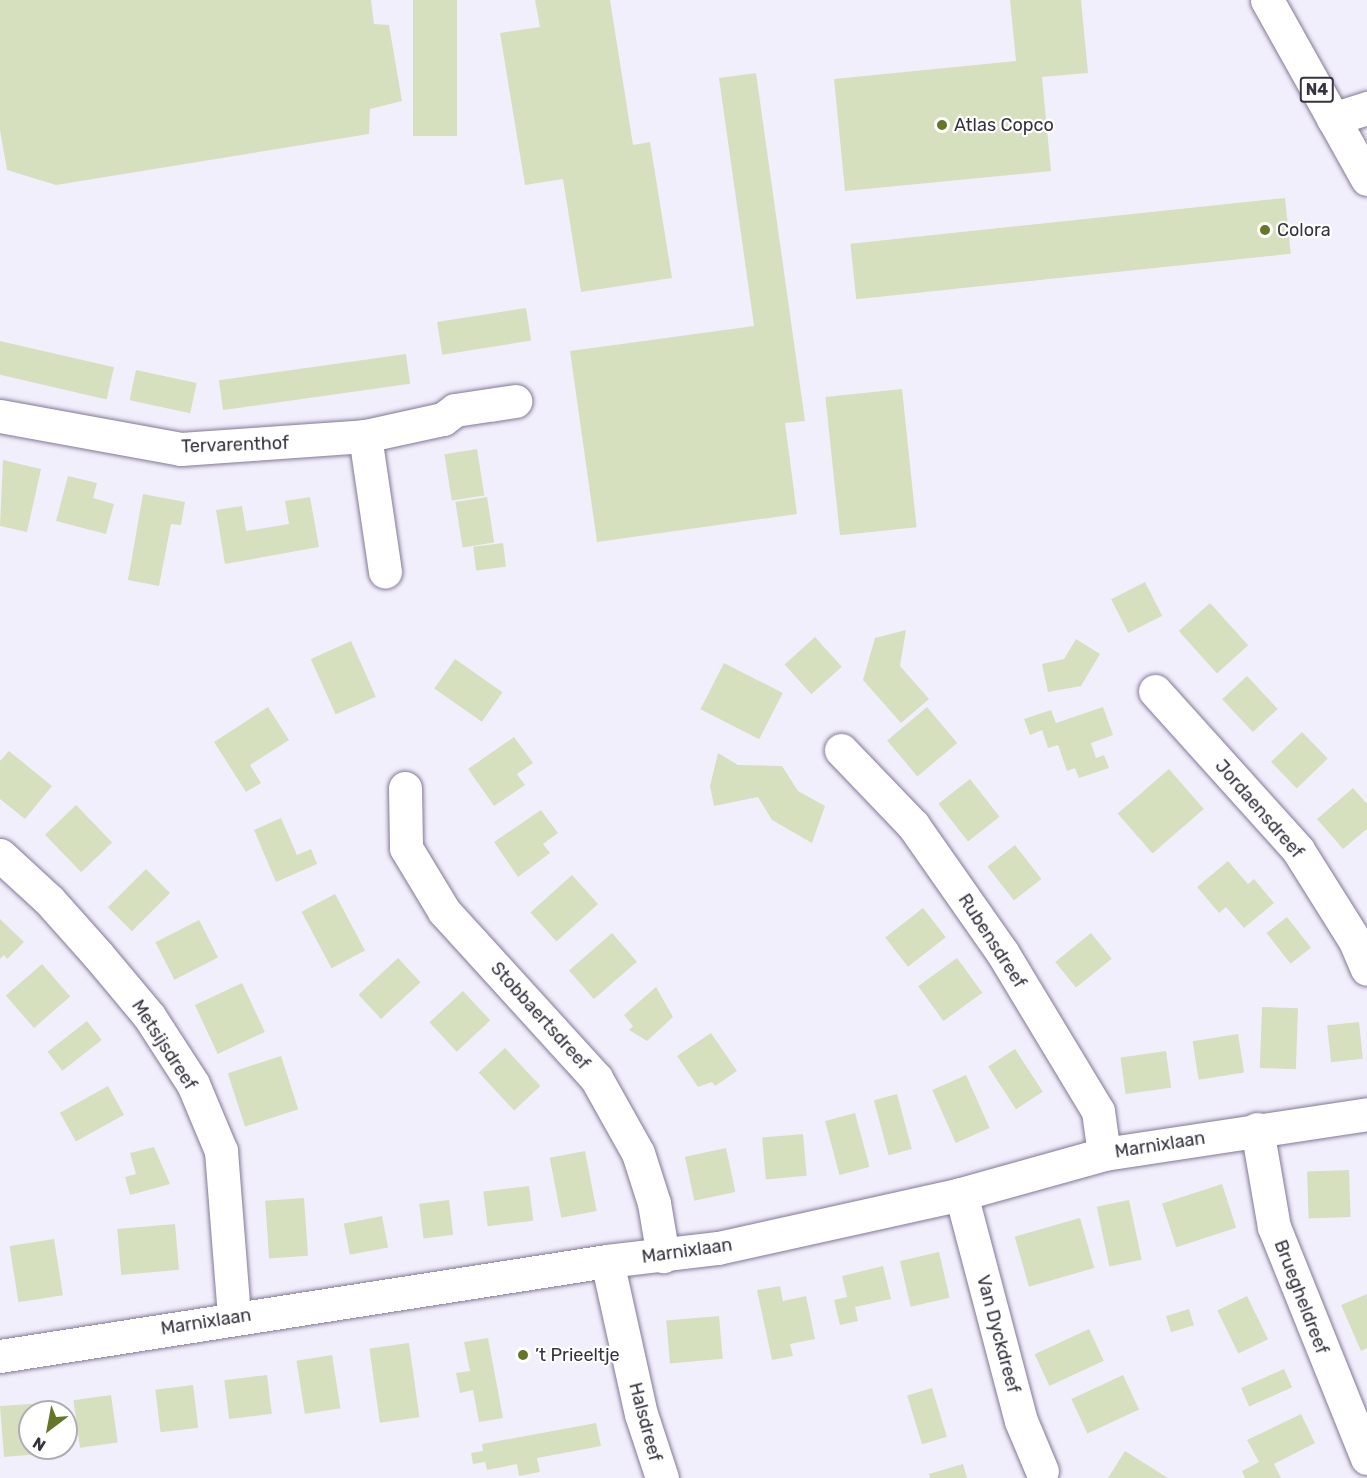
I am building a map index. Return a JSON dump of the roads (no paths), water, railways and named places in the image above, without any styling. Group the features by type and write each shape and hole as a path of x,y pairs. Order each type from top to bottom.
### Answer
{"street":[{"name":"N4","path":"1267,0 1367,179"},
{"path":"1333,119 1367,108"},
{"name":"Tervarenthof","path":"0,416 181,449 365,436 443,419 455,410 515,401"},
{"path":"365,436 385,572"},
{"name":"Jordaensdreef","path":"1155,691 1298,850 1355,941 1367,969"},
{"name":"Rubensdreef","path":"841,750 913,825 1002,952 1098,1111 1104,1154"},
{"name":"Stobbaertsdreef","path":"405,788 406,848 444,911 597,1078 638,1153 654,1203 663,1256"},
{"name":"Metsijsdreef","path":"0,855 49,900 98,955 149,1016 193,1084 221,1151 234,1317"},
{"name":"Marnixlaan","path":"0,1356 234,1317 607,1261 718,1248 961,1194 1104,1154 1367,1114"},
{"name":"Bruegheldreef","path":"1257,1130 1274,1227 1367,1458"},
{"name":"Van Dyckdreef","path":"961,1194 1021,1421 1042,1471"},
{"name":"Halsdreef","path":"607,1261 641,1414 662,1478"}],"place":[{"name":"Atlas Copco","path":"942,125"},
{"name":"Colora","path":"1265,230"},
{"name":"’t Prieeltje","path":"523,1355"}]}
